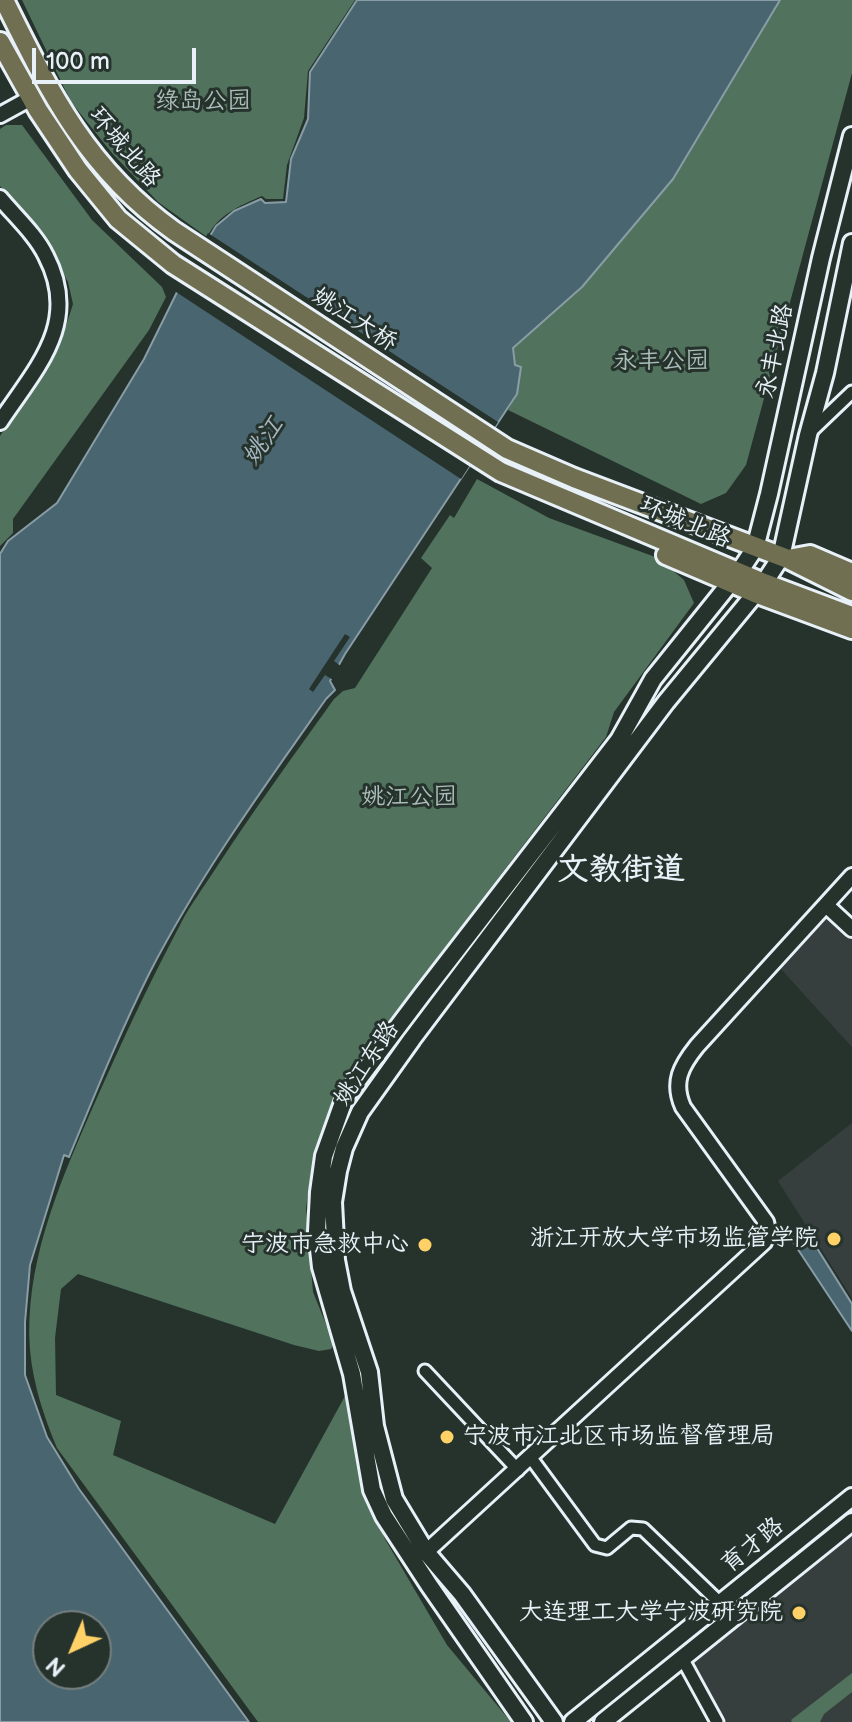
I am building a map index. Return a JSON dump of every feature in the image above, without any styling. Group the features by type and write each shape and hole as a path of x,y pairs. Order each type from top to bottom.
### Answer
{"main road":[{"name":"环城北路","path":"4,0 51,93 85,146 136,204 174,231"},
{"name":"环城北路","path":"0,42 56,139 98,196 127,227 173,264"},
{"name":"永丰北路","path":"734,577 755,548 852,136"},
{"name":"姚江大桥","path":"174,231 507,449"},
{"name":"永丰北路","path":"759,588 784,558 808,435 825,373 852,243"},
{"name":"姚江大桥","path":"173,264 501,472"},
{"name":"环城北路","path":"507,449 784,558 852,591"},
{"name":"环城北路","path":"501,472 759,588 852,616"},
{"path":"784,558 810,555 852,573"},
{"name":"姚江东路","path":"524,1722 429,1585 384,1516 372,1490 352,1374 321,1267 317,1231 324,1156 345,1097 619,740 653,679 734,577"},
{"path":"759,588 852,629"},
{"name":"姚江东路","path":"554,1722 462,1594 426,1552 406,1523 390,1488 375,1426 369,1372 342,1291 336,1260 333,1202 344,1148 360,1112 666,702 759,588"},
{"name":"育才路","path":"573,1722 852,1497"},
{"name":"育才路","path":"603,1722 852,1522"}],"street":[{"path":"0,115 31,98"},
{"path":"0,198 45,253 60,291 59,318 52,343 0,422"},
{"path":"808,435 852,392"},
{"path":"426,1552 764,1242 768,1231 766,1222 683,1107 677,1094 678,1075 697,1046 852,876"},
{"path":"826,905 852,929"},
{"path":"425,1371 518,1470"},
{"path":"531,1458 595,1545 607,1548 631,1528 643,1529 720,1603"},
{"path":"682,1658 717,1722"}],"shaded area":[{"path":"824,914 852,939 852,1047 780,968"},
{"name":"浙江开放大学市场监管学院","path":"852,1123 852,1298 778,1181"},
{"name":"大连理工大学宁波研究院","path":"852,1529 852,1722 722,1722 685,1661"}],"green space":[{"name":"绿岛公园","path":"22,0 355,0 308,71 304,118 287,165 283,199 266,199 262,196 245,203 224,217 207,237 158,202 112,153 71,102"},
{"name":"永丰公园","path":"780,0 852,0 852,73 746,465 726,493 701,504 508,410 517,394 513,348 582,287 673,179"},
{"path":"6,125 22,125 92,220 162,287 166,297 149,330 13,519 13,533 0,546 0,436 60,345 73,304 68,282 50,248 0,186 0,129"},
{"name":"姚江公园","path":"477,479 549,518 658,558 684,580 694,603 614,712 606,737 356,1064 336,1098 314,1155 306,1208 313,1292 334,1344 331,1349 319,1351 294,1345 78,1274 61,1289 55,1338 56,1395 121,1421 113,1455 275,1524 345,1396 346,1386 363,1483 385,1539 447,1645 511,1722 258,1722 57,1448 31,1363 32,1289 45,1230 65,1172 121,1044 184,918 244,825 334,699 343,691 355,688 432,568 421,558 450,515 454,518"},
{"path":"852,1673 852,1692 824,1714 820,1722 792,1722 791,1720"}],"water":[{"name":"姚江","path":"357,0 780,0 673,179 582,287 513,348 515,365 521,367 517,394 345,654 330,681 335,690 234,832 150,972 69,1157 64,1155 30,1265 25,1322 25,1375 47,1437 79,1489 249,1722 0,1722 0,554 8,541 57,503 144,359 183,280 216,226 234,211 261,199 265,203 286,202 291,159 308,119 310,72"},
{"path":"805,1229 852,1304 852,1331 791,1239"}],"pier":[{"path":"208,233 498,422 461,479 173,290"},
{"path":"345,634 350,637 334,661 342,667 333,680 325,675 313,692 309,689"}],"place":[{"name":"浙江开放大学市场监管学院","path":"834,1239"},
{"name":"宁波市急救中心","path":"425,1245"},
{"name":"宁波市江北区市场监督管理局","path":"447,1437"},
{"name":"大连理工大学宁波研究院","path":"799,1613"}],"district":[{"name":"文教街道","path":"621,871"}]}
